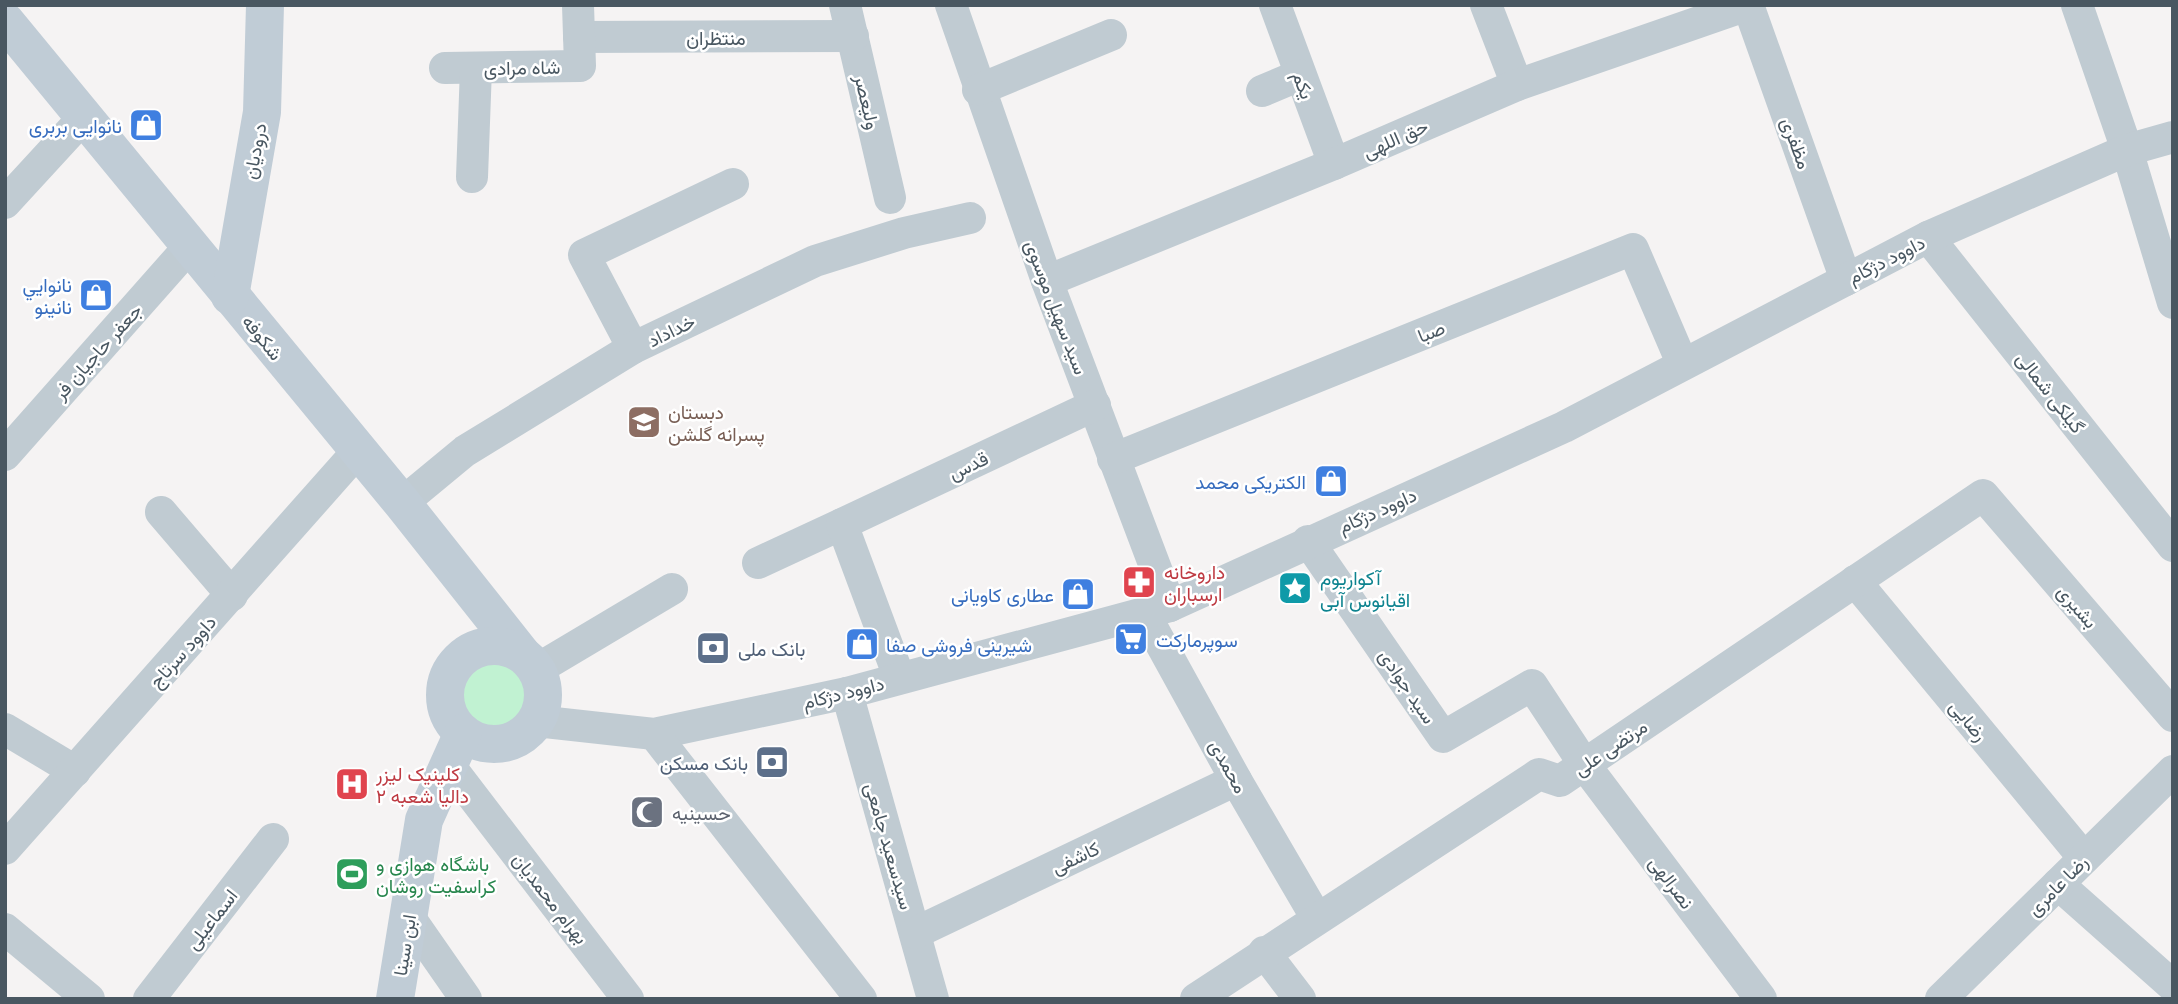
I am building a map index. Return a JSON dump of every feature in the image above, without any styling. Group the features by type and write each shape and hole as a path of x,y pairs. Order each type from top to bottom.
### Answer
{"main road":[{"name":"درودیان","path":"230,296 262,112 265,5"},
{"name":"شکوفه","path":"5,21 357,452 402,503 528,662"},
{"path":"505,647 528,662 543,692 542,707 536,721 525,733 502,743 477,741 455,748 452,721 446,705 445,689 450,673 460,660 473,650 505,647"},
{"name":"ابن سینا","path":"396,999 424,820 455,748"}],"street":[{"name":"شاه مرادی","path":"445,68 580,66 578,5"},
{"name":"ولیعصر","path":"845,5 890,198"},
{"name":"سید سهیل موسوی","path":"951,5 978,90 1095,405 1157,610"},
{"name":"یکم","path":"1275,5 1334,164"},
{"path":"1486,5 1517,85"},
{"name":"حق اللهی","path":"1047,281 1334,164 1517,85 1748,5"},
{"name":"مظفری","path":"1748,5 1846,280"},
{"path":"2077,5 2127,150 2173,303"},
{"path":"978,90 1111,35"},
{"name":"منتظران","path":"579,37 853,36"},
{"path":"472,177 476,68"},
{"path":"1262,91 1300,75"},
{"path":"5,203 83,117"},
{"name":"داوود دژکام","path":"536,721 654,734 846,693 1157,610 1564,427 1682,363 1928,237 2127,150 2173,137"},
{"path":"633,348 584,255 733,184"},
{"name":"خداداد","path":"402,503 465,451 633,348 815,261 904,233 970,218"},
{"name":"گيلکی شمالی","path":"1928,237 2173,547"},
{"name":"صبا","path":"1113,459 1629,238 1682,363"},
{"name":"جعفر حاجیان فر","path":"11,436 189,247"},
{"name":"قدس","path":"758,563 1095,405"},
{"name":"داوود سرتاج","path":"5,849 357,452"},
{"name":"مرتضی علی","path":"1196,999 1539,774 1560,781 1983,495"},
{"name":"بشیری","path":"1983,495 2173,716"},
{"path":"161,512 232,595"},
{"path":"842,524 900,677"},
{"name":"سید جوادی","path":"1308,541 1444,737 1532,685 1584,764"},
{"name":"رضایی","path":"1855,581 2084,858"},
{"path":"528,662 672,589"},
{"name":"محمدی","path":"1157,610 1236,780 1317,918"},
{"name":"سیدسعید جامعی","path":"846,693 933,999"},
{"path":"5,729 75,771"},
{"path":"654,734 860,999"},
{"name":"بهرام محمدیان","path":"455,748 628,999"},
{"name":"نصرالهی","path":"1584,764 1761,999"},
{"name":"رضا عامری","path":"1941,999 2173,771"},
{"name":"کاشفی","path":"915,933 1236,780"},
{"name":"اسماعیلی","path":"149,999 273,839"},
{"path":"2058,884 2173,986"},
{"path":"409,917 466,999"},
{"path":"11,944 89,999"},
{"path":"1264,953 1300,999"}],"green space":[{"path":"495,656 509,659 522,667 530,680 533,694 530,708 522,721 509,729 495,732 481,729 468,721 460,708 457,694 460,680 468,667 481,659"}],"place":[{"name":"نانوایی بربری","path":"146,125"},
{"name":"نانوايي نانينو","path":"96,295"},
{"name":"دبستان پسرانه گلشن","path":"644,422"},
{"name":"الکتریکی محمد","path":"1331,481"},
{"name":"داروخانه ارسباران","path":"1139,582"},
{"name":"آکواریوم اقیانوس آبی","path":"1295,588"},
{"name":"عطاری کاویانی","path":"1078,594"},
{"name":"سوپرمارکت","path":"1131,639"},
{"name":"شیرینی فروشی صفا","path":"862,644"},
{"name":"بانک ملی","path":"713,648"},
{"name":"بانک مسکن","path":"772,762"},
{"name":"کلینیک لیزر دالیا شعبه ۲","path":"352,784"},
{"name":"حسینیه","path":"647,812"},
{"name":"باشگاه هوازی و کراسفیت روشان","path":"352,874"}]}
